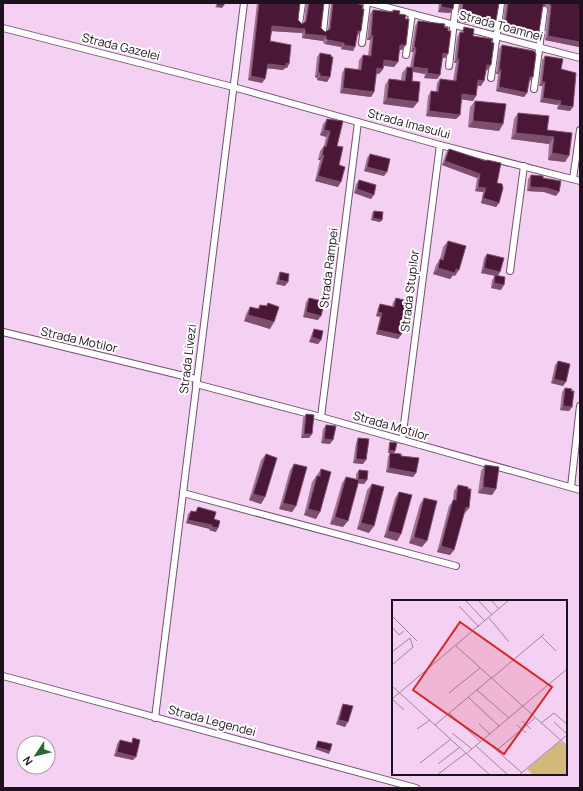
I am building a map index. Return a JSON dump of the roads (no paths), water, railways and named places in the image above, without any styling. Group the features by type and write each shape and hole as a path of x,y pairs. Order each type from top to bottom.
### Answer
{"street":[{"name":"Strada Livezi","path":"155,718 244,3"},
{"path":"299,24 302,3"},
{"path":"322,32 326,3"},
{"path":"362,43 367,3"},
{"name":"Strada Toamnei","path":"371,3 580,58"},
{"path":"449,66 456,3"},
{"path":"491,78 501,3"},
{"path":"534,89 544,10"},
{"path":"406,55 412,14"},
{"name":"Strada Gazelei","path":"3,28 233,87"},
{"name":"Strada Imasului","path":"233,87 440,145 580,181"},
{"name":"Strada Rampei","path":"321,417 358,122"},
{"path":"573,179 580,130"},
{"name":"Strada Stupilor","path":"402,440 440,145"},
{"path":"510,271 524,166"},
{"name":"Strada Motilor","path":"3,332 196,381 580,490"},
{"path":"571,487 580,406"},
{"path":"183,493 456,566"},
{"name":"Strada Legendei","path":"3,676 416,788"}]}
